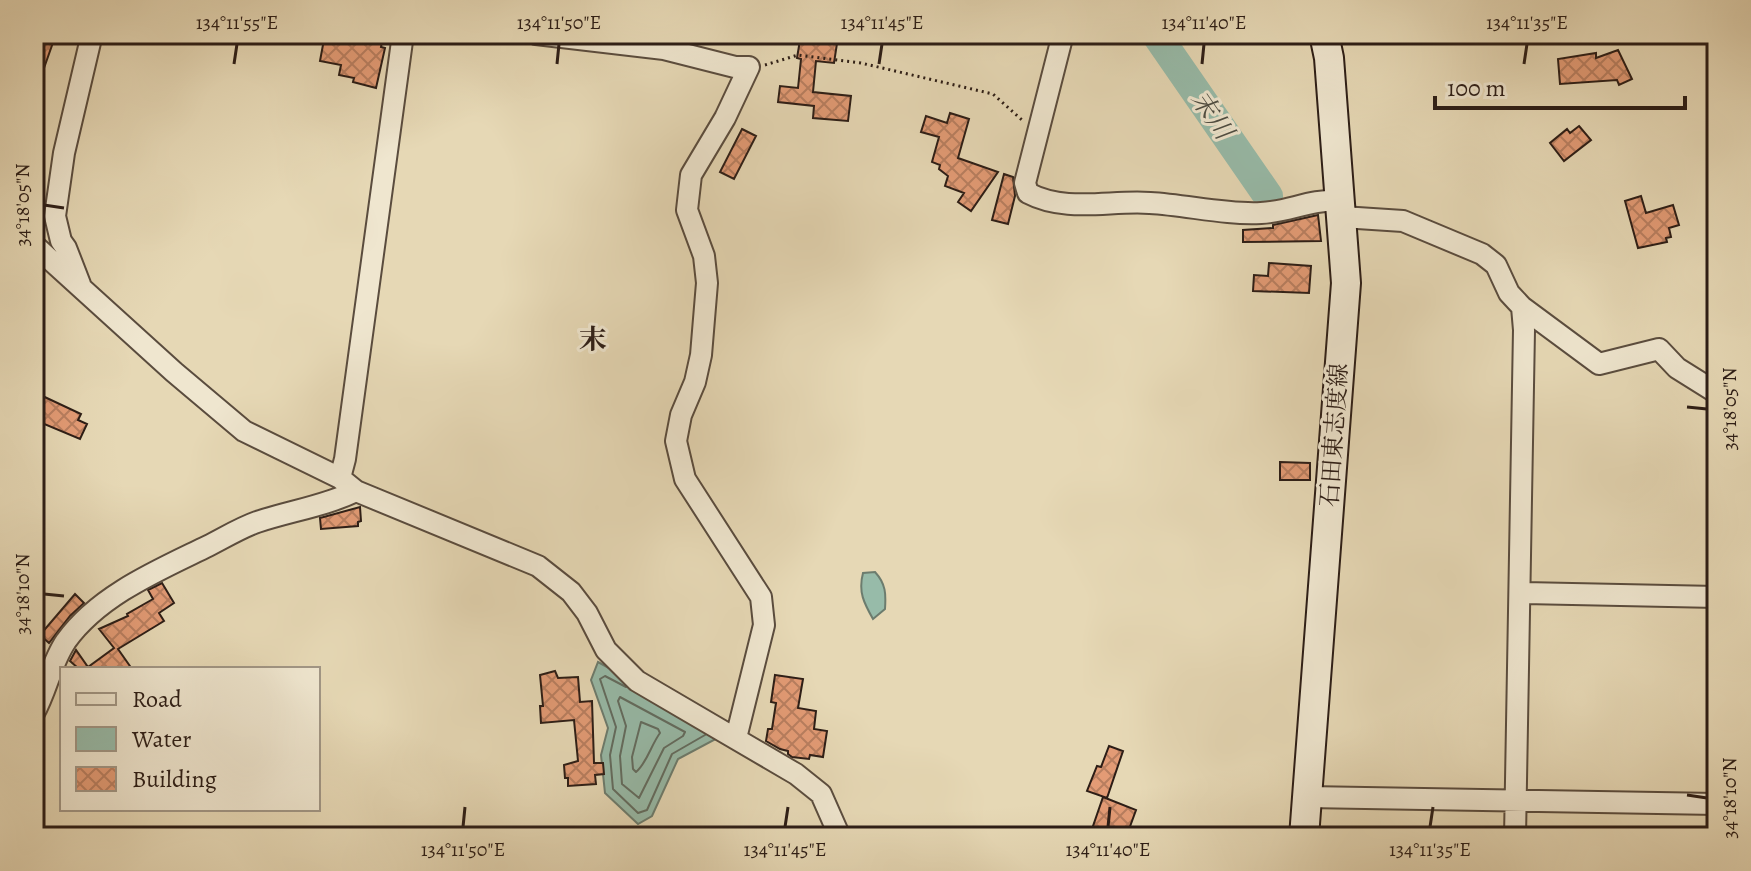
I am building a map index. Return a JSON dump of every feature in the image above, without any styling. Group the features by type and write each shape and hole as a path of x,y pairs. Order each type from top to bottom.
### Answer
{"main road":[{"name":"石田東志度線","path":"1304,837 1346,283 1329,58 1324,34"}],"street":[{"path":"83,291 61,241 55,216 64,153 92,34"},
{"path":"34,713 45,693 56,657 68,638 107,603 144,577 255,523 339,500 348,484 348,443 403,34"},
{"path":"536,34 664,49 683,44 735,67 749,67 725,118 691,175 687,210 704,256 707,283 701,355 695,382 681,415 676,441 685,479 761,597 764,625 736,738"},
{"path":"1063,34 1025,183 1028,193 1037,198 1081,205 1148,202 1258,213 1319,200 1341,209 1403,221 1482,254 1496,265 1509,293 1522,307 1599,364 1659,349 1677,368 1717,393"},
{"path":"34,245 244,431 348,484 538,566 571,592 587,613 606,650 626,672 796,774 821,794 840,837"},
{"path":"1515,837 1522,307"},
{"path":"1520,593 1717,597"},
{"path":"1307,797 1717,804"}],"path":[{"path":"749,67 798,55 861,63 993,94 1036,133"}],"water":[{"path":"875,572 883,585 885,609 873,619 861,586 863,573"},
{"path":"598,662 727,733 678,759 652,816 638,824 605,793 601,755 608,728 591,680"}],"building":[{"path":"34,34 56,34 38,85 34,85"},
{"path":"325,34 365,34 364,39 382,42 381,47 385,48 376,88 339,75 341,65 320,61"},
{"path":"801,34 838,37 834,63 816,61 813,92 851,96 848,121 813,118 814,106 778,102 780,86 798,88 801,59 797,58"},
{"path":"1618,50 1632,79 1619,85 1617,80 1560,84 1558,59 1596,53 1596,58"},
{"path":"950,113 969,119 958,158 998,172 971,211 958,202 964,193 945,186 948,176 939,169 940,165 932,162 939,137 921,132 926,116 947,123"},
{"path":"1579,126 1591,140 1564,161 1550,143 1567,129 1570,133"},
{"path":"742,129 756,136 734,179 720,172"},
{"path":"1004,174 1013,177 1015,196 1008,224 992,220"},
{"path":"1641,196 1646,213 1673,205 1679,225 1669,228 1671,237 1666,238 1667,242 1638,248 1625,201"},
{"path":"1318,215 1321,241 1243,242 1243,230 1273,228 1273,225"},
{"path":"1269,263 1311,266 1309,293 1253,291 1254,275 1268,276"},
{"path":"34,392 81,414 78,420 87,424 80,439 37,421 39,416 34,414"},
{"path":"1280,462 1310,463 1310,480 1280,480"},
{"path":"360,507 361,521 358,526 321,529 320,518"},
{"path":"162,583 174,603 159,613 164,621 118,649 131,667 88,667 114,648 99,629 128,616 153,599 148,590"},
{"path":"75,594 84,603 49,643 40,635"},
{"path":"76,650 88,667 77,667 70,661"},
{"path":"555,671 558,678 578,677 580,702 592,701 594,763 603,763 604,774 595,775 596,784 568,786 568,778 565,778 564,765 578,761 574,720 541,723 540,675"},
{"path":"775,675 803,679 798,708 816,711 814,729 827,731 823,757 792,757 788,751 766,741 768,729 772,729 776,703 771,702"},
{"path":"1109,746 1123,751 1107,798 1087,791"},
{"path":"1103,797 1136,810 1128,832 1117,828 1113,837 1105,837 1091,832"}],"waterway":[{"name":"末川","path":"1156,34 1268,196"}],"district":[{"name":"末","path":"593,340"}]}
